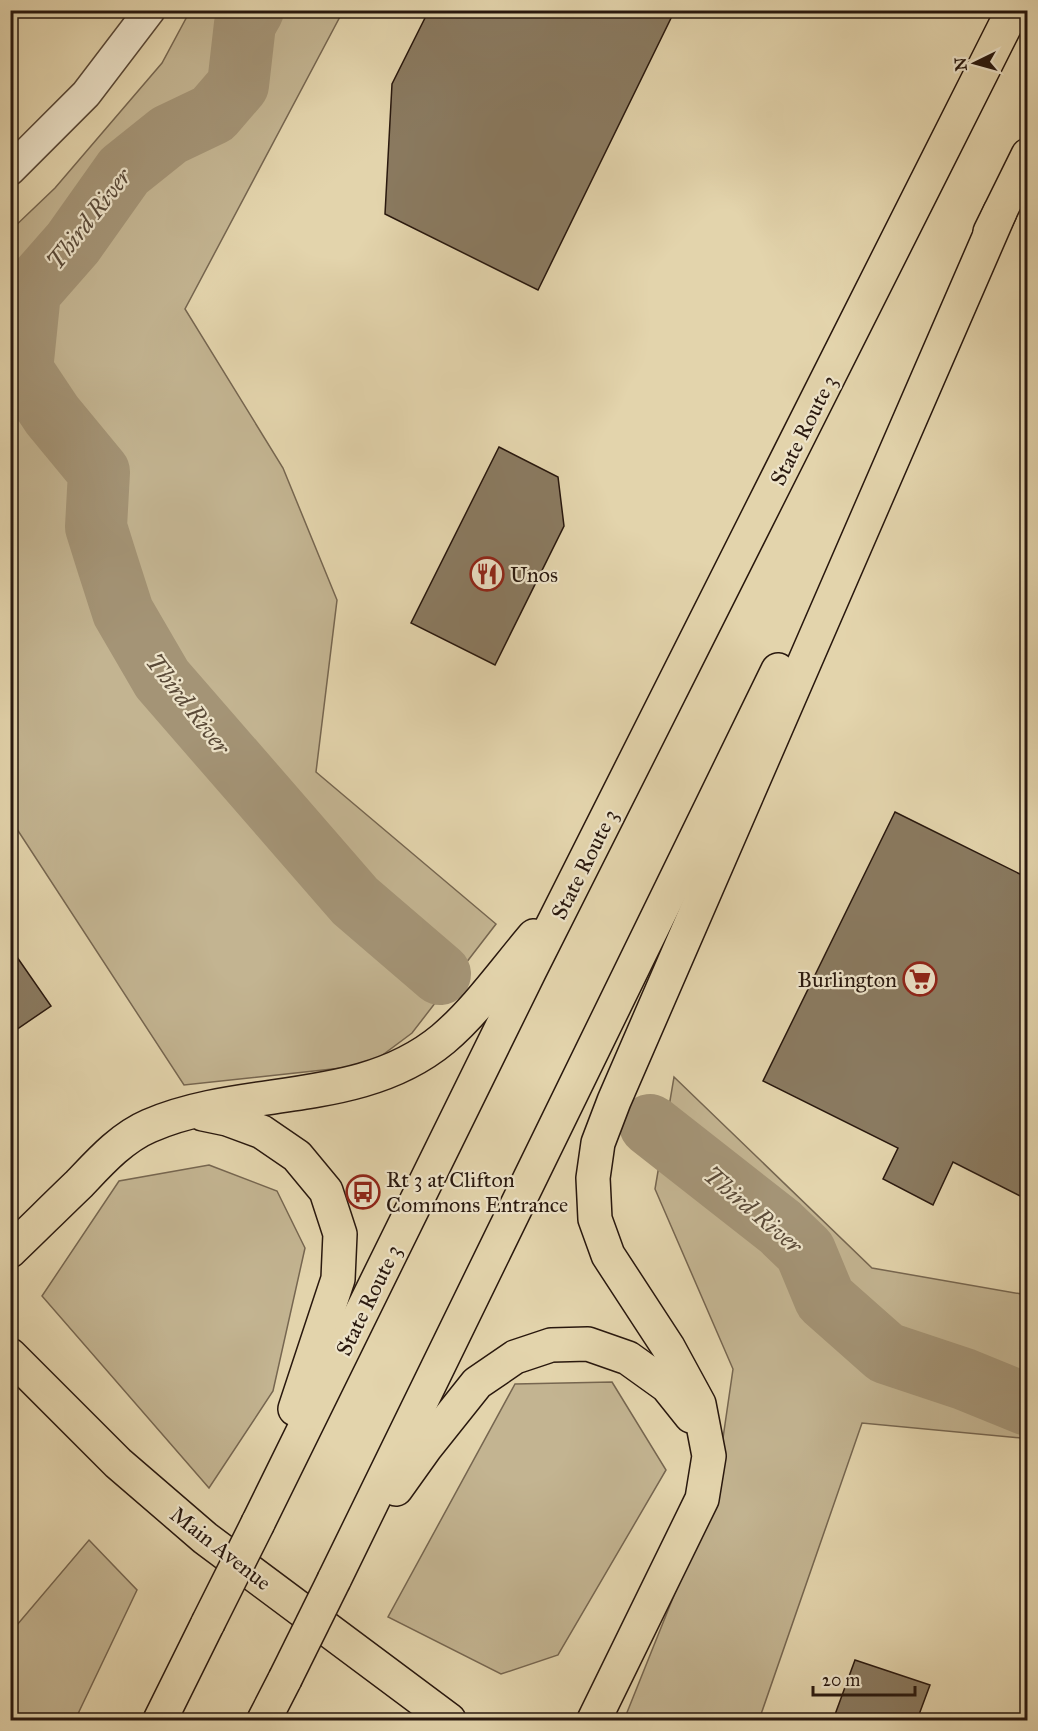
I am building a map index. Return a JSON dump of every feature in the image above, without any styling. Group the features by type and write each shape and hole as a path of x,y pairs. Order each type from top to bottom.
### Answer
{"main road":[{"name":"State Route 3","path":"160,1720 569,894 1013,10"},
{"path":"264,1720 612,1012 1028,155"},
{"path":"594,1720 702,1499 709,1456 699,1404 668,1347 608,1255 595,1219 592,1178 598,1143 614,1101 1000,212"},
{"path":"10,1251 113,1150 147,1127 189,1111 356,1083 404,1064 442,1039 469,1013 569,894"},
{"path":"189,1111 227,1119 262,1132 297,1156 326,1191 340,1234 338,1279 258,1523"},
{"path":"334,1580 426,1447 477,1383 515,1356 551,1345 588,1344 628,1358 667,1386 692,1418 709,1456"},
{"name":"Main Avenue","path":"10,1355 118,1463 206,1538 449,1720"}],"street":[{"path":"10,170 86,94 150,10"}],"shaded area":[{"path":"190,11 343,11 185,309 283,468 337,600 316,772 496,924 412,1033 369,1065 184,1085 11,820 11,230 55,188 162,63"},
{"path":"674,1077 872,1268 1027,1295 1027,1417 1021,1438 862,1423 759,1720 624,1720 715,1493 733,1369 655,1189"},
{"path":"209,1165 277,1191 305,1248 273,1391 209,1488 42,1296 119,1181"},
{"path":"612,1382 666,1470 558,1655 501,1674 388,1617 515,1384"},
{"path":"89,1540 137,1590 75,1720 11,1720 11,1632"}],"building":[{"path":"429,10 675,10 538,290 385,214 392,84"},
{"name":"Unos","path":"499,447 558,477 564,526 495,665 411,623"},
{"name":"Burlington","path":"895,812 1028,878 1028,1200 953,1162 933,1205 883,1179 898,1148 763,1081"},
{"path":"10,947 51,1006 10,1034"},
{"path":"855,1660 930,1685 917,1720 833,1720"}],"waterway":[{"name":"Third River","path":"253,10 245,24 238,85 213,114 169,135 124,171 73,243 30,292 22,370 52,415 99,472 96,527 123,612 162,679 355,901 440,974"},
{"name":"Third River","path":"650,1125 780,1227 805,1251 825,1299 886,1353 964,1379 1028,1405"}],"place":[{"name":"Unos","path":"487,574"},
{"name":"Burlington","path":"920,979"},
{"name":"Rt 3 at Clifton Commons Entrance","path":"363,1192"}]}
